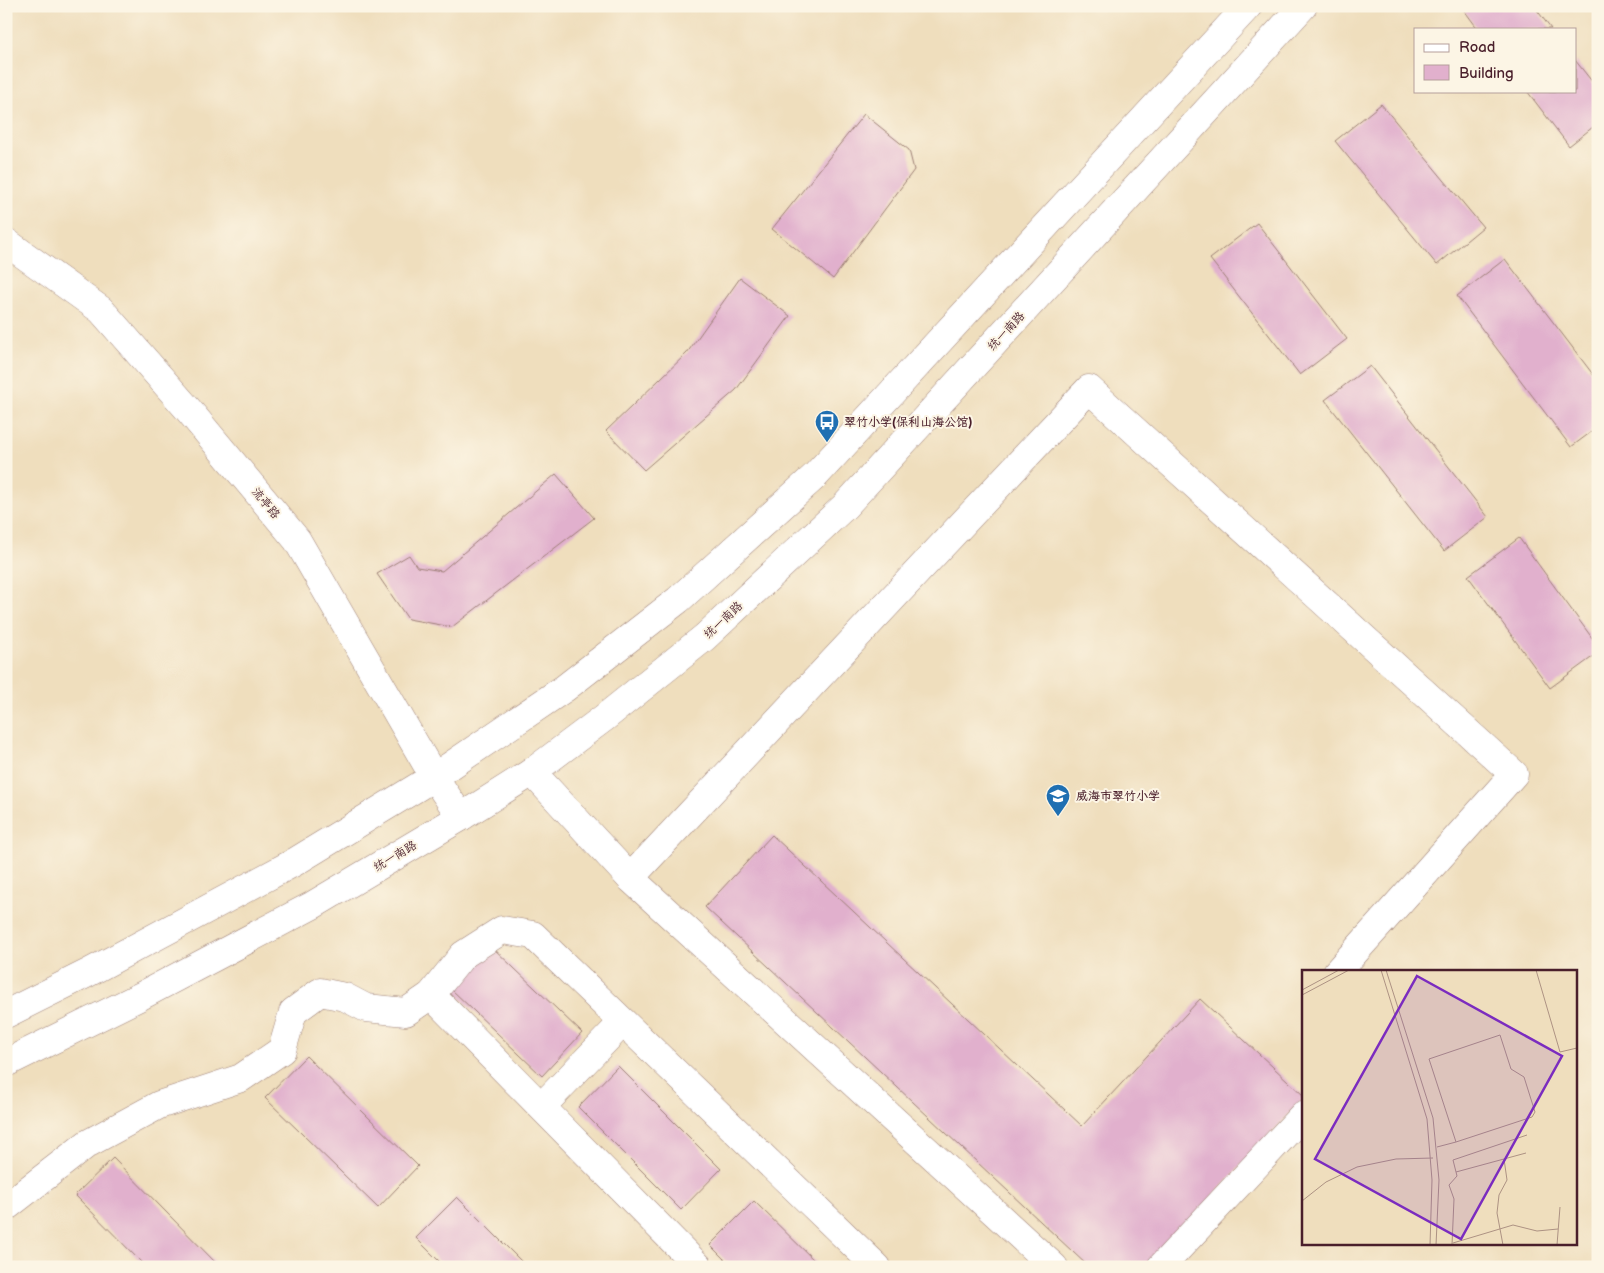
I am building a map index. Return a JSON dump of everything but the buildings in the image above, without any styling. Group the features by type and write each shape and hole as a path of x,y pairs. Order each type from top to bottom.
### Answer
{"main road":[{"path":"6,1014 88,973 293,863 434,777 565,688 678,600 815,476 1248,6"},
{"name":"统一南路","path":"6,1063 141,996 313,906 461,816 532,772 604,718 705,637 845,506 1303,6"},
{"name":"流亭路","path":"6,242 101,310 186,407 297,540 434,777 461,816"},
{"path":"630,878 1088,389 1514,774 1339,970"},
{"path":"532,772 630,878 1054,1267"},
{"path":"6,1207 87,1144 160,1105 241,1078 282,1050 293,1012 320,992 345,997 366,1008 406,1012 431,995 464,955 502,930 533,935 876,1267"},
{"path":"431,995 697,1266"},
{"path":"547,1101 623,1022"},
{"path":"1161,1267 1302,1116"}],"place":[{"name":"翠竹小学(保利山海公馆)","path":"827,443"},
{"name":"威海市翠竹小学","path":"1058,817"}]}
